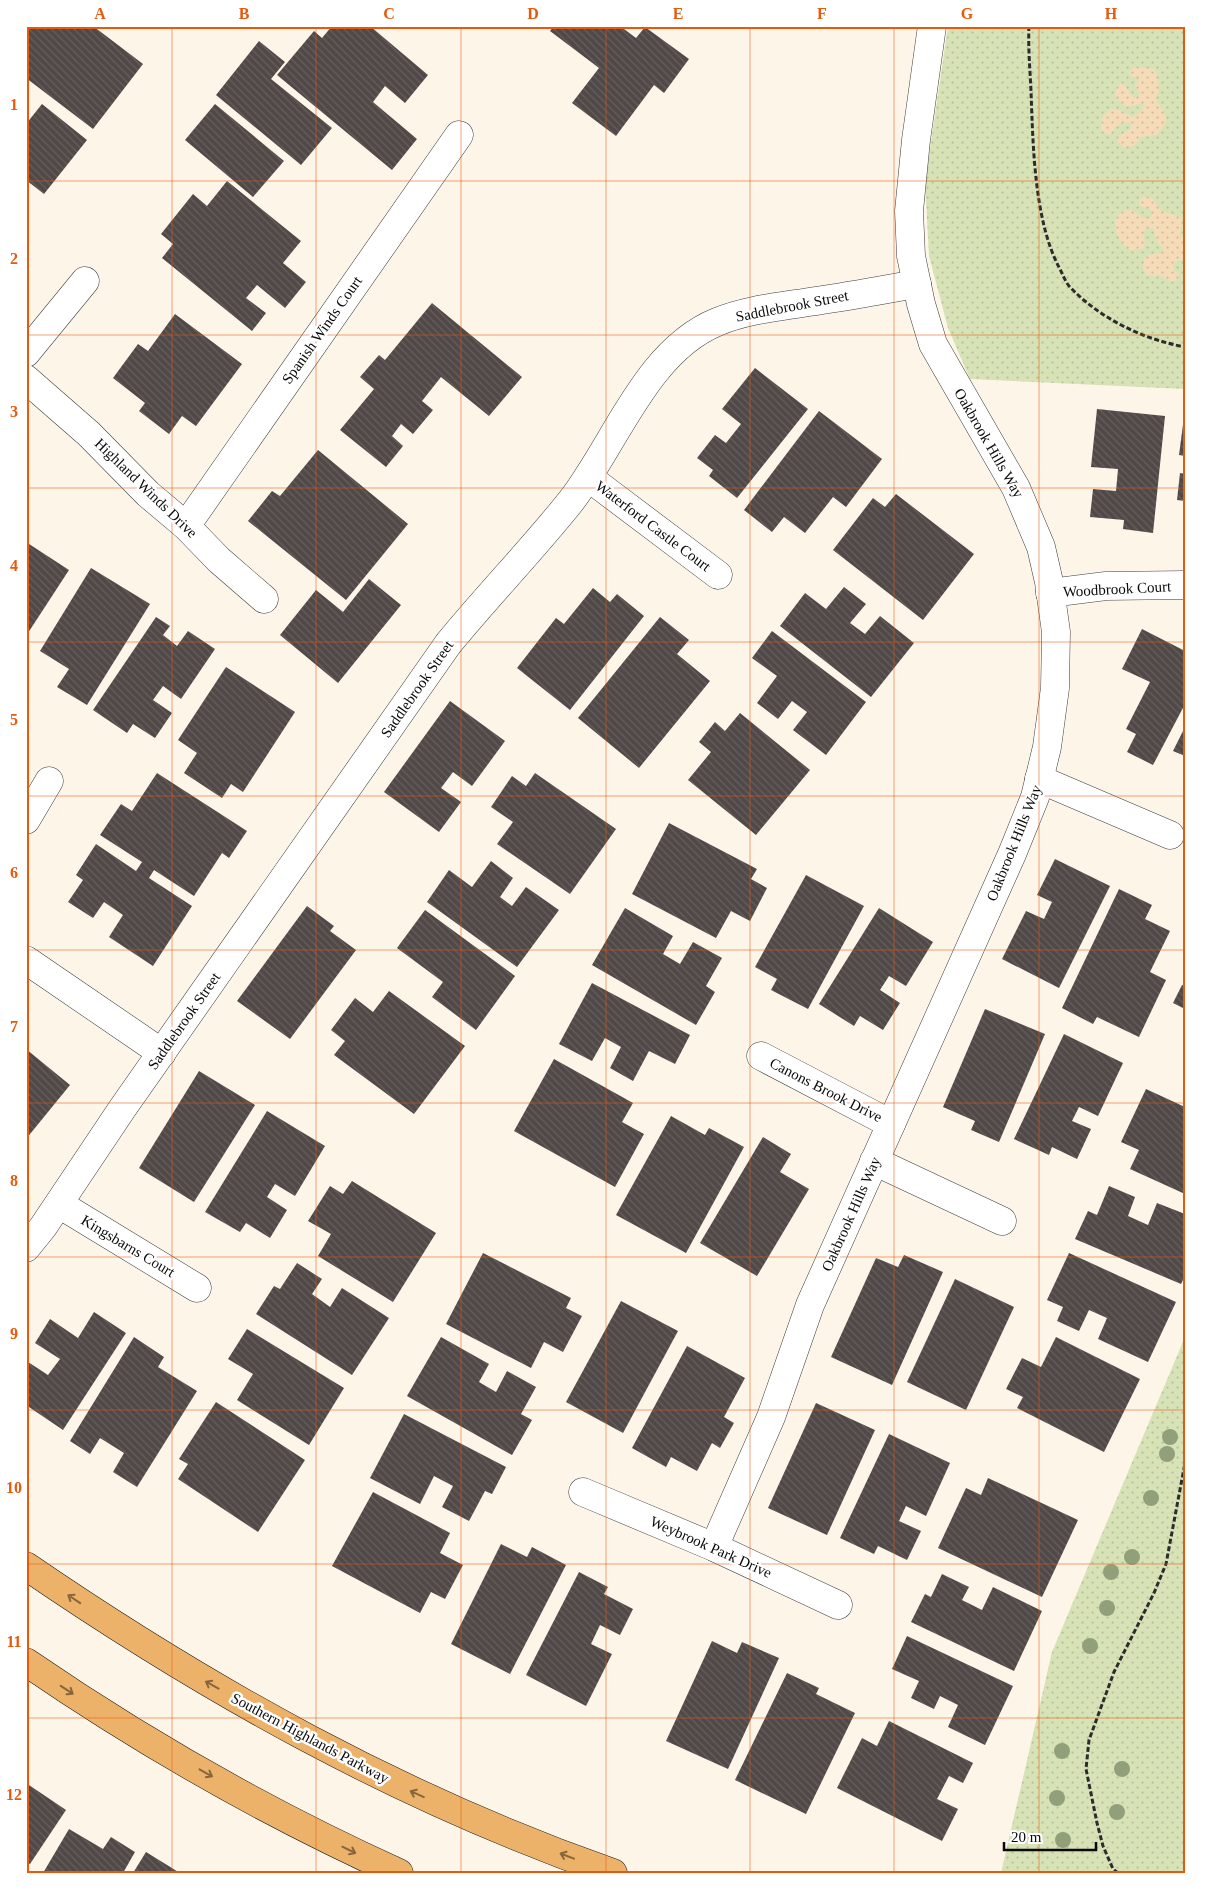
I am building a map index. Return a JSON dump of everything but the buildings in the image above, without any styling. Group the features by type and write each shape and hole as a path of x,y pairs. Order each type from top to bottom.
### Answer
{"main road":[{"name":"Southern Highlands Parkway","path":"26,1566 106,1620 198,1677 383,1778 476,1820 613,1873"},
{"path":"26,1662 64,1688 168,1752 341,1846 399,1873"}],"street":[{"name":"Oakbrook Hills Way","path":"714,1547 771,1416 810,1305 1012,854 1035,797 1047,747 1054,688 1056,632 1041,547 1016,488 932,344 912,256 909,211 916,140 932,26"},
{"name":"Spanish Winds Court","path":"186,526 459,135"},
{"path":"26,353 85,281"},
{"name":"Saddlebrook Street","path":"26,1248 59,1204 122,1109 448,644 485,599 544,534 588,477 623,416 656,370 679,347 698,332 716,322 741,314 917,284"},
{"name":"Highland Winds Drive","path":"26,379 89,434 148,494 186,526 219,560 264,599"},
{"name":"Waterford Castle Court","path":"588,477 718,575"},
{"name":"Woodbrook Court","path":"1050,593 1106,586 1185,585"},
{"path":"1039,779 1170,836"},
{"path":"26,820 49,781"},
{"path":"26,960 162,1053"},
{"name":"Canons Brook Drive","path":"761,1056 891,1124"},
{"path":"874,1161 1002,1221"},
{"name":"Kingsbarns Court","path":"59,1204 197,1288"},
{"name":"Weybrook Park Drive","path":"583,1492 714,1547 838,1605"}],"path":[{"path":"1029,26 1033,149 1042,217 1053,256 1068,285 1092,306 1117,323 1153,340 1185,347"},
{"path":"1118,1873 1113,1869 1103,1846 1095,1816 1086,1769 1089,1740 1114,1672 1154,1593 1166,1564 1185,1464"}],"green space":[{"path":"948,26 1185,26 1185,389 970,379 948,328 929,256 925,183"},
{"path":"1185,1337 1185,1873 1001,1873 1052,1652"}],"sand":[{"path":"1137,67 1154,69 1159,84 1156,99 1167,119 1156,135 1141,137 1134,146 1124,147 1117,141 1117,137 1131,129 1131,122 1120,123 1110,135 1102,131 1101,121 1111,109 1119,110 1132,117 1141,112 1145,106 1143,103 1127,107 1119,100 1115,93 1118,86 1122,83 1134,98 1138,97 1140,93 1135,87 1139,79 1130,75 1129,72"},
{"path":"1146,196 1153,199 1161,211 1180,217 1182,221 1180,236 1185,239 1185,263 1183,260 1178,260 1173,265 1174,271 1179,274 1179,278 1172,282 1160,275 1147,276 1143,268 1144,261 1148,255 1162,253 1163,249 1157,241 1153,228 1147,228 1143,233 1145,244 1142,249 1130,250 1120,240 1116,231 1115,221 1123,211 1132,210 1143,218 1149,218 1152,215 1151,210 1140,205 1139,200"}]}
